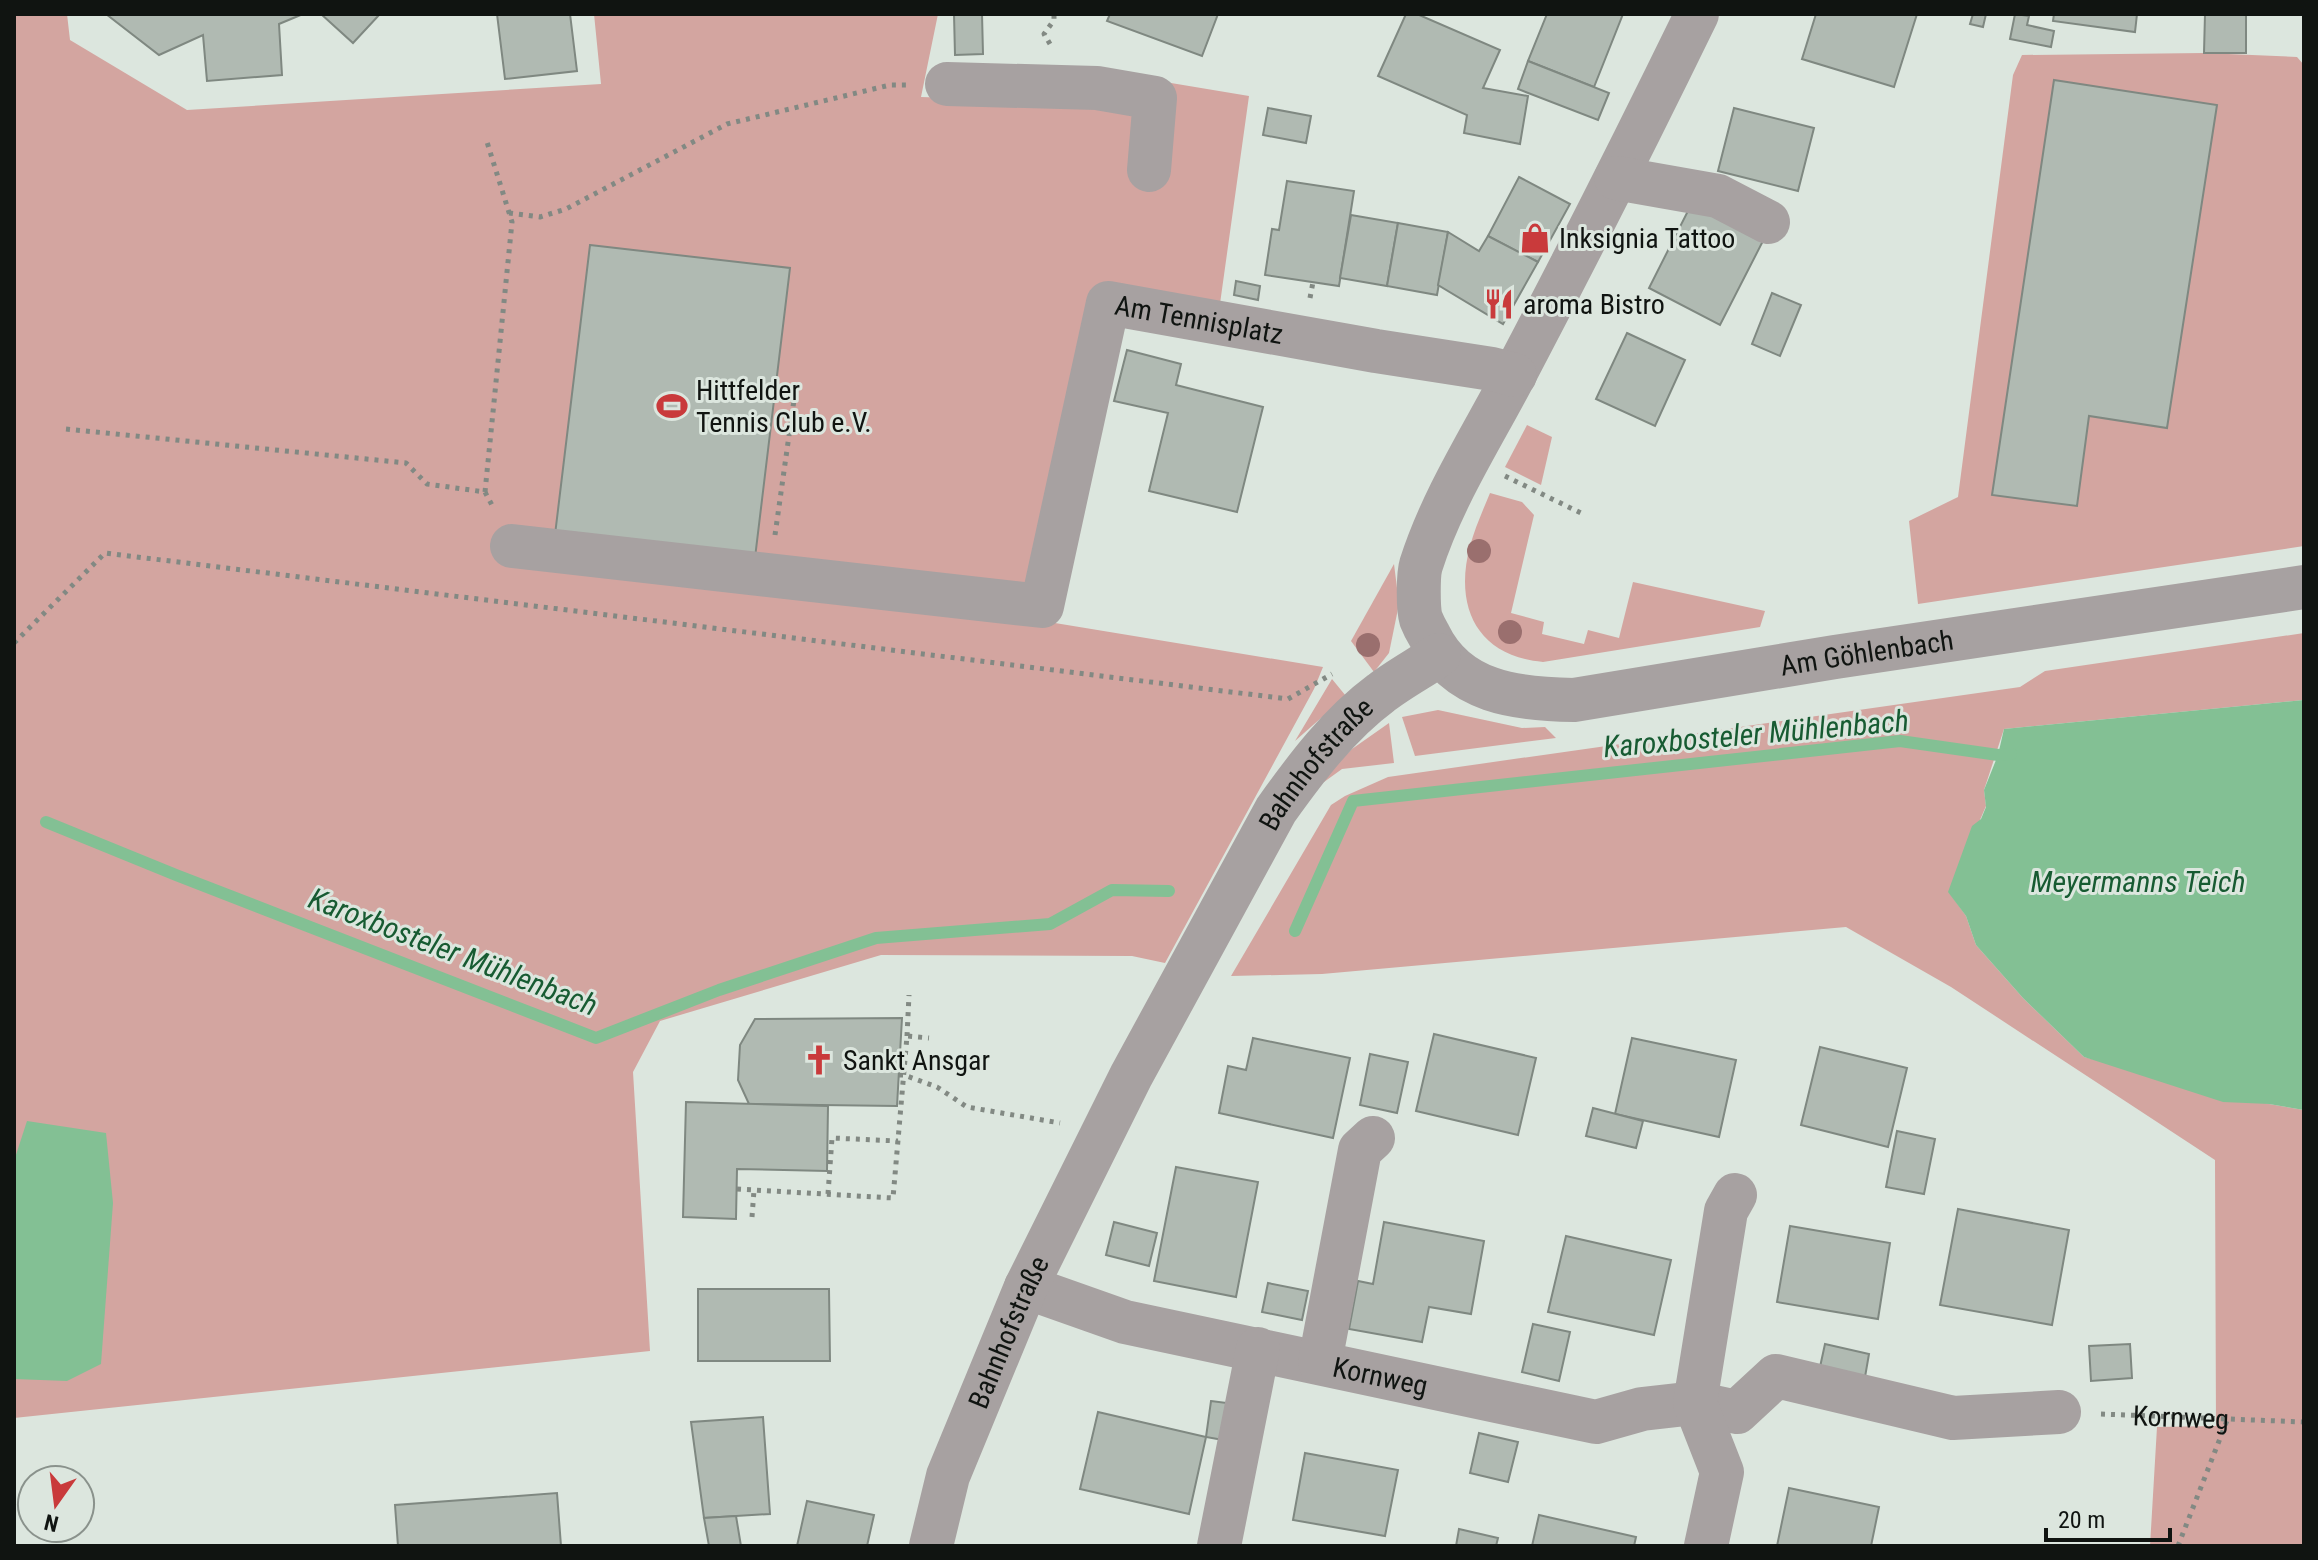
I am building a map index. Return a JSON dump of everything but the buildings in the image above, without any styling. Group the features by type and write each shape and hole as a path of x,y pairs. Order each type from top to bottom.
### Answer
{"street":[{"path":"1439,655 1421,618 1420,569 1438,522 1697,14"},
{"path":"947,84 1097,88 1155,98 1149,170"},
{"path":"1616,178 1718,196 1768,222"},
{"name":"Am Tennisplatz","path":"769,576 1042,606 1108,303 1515,375"},
{"path":"512,546 769,576"},
{"name":"Am Göhlenbach","path":"1439,655 1480,685 1507,694 1574,700 1835,657 2304,587"},
{"name":"Bahnhofstraße","path":"931,1546 948,1476 1026,1287 1131,1076 1276,810 1318,754 1380,693 1439,655"},
{"path":"1320,1362 1360,1150 1373,1138"},
{"path":"1706,1546 1722,1472 1695,1403 1726,1211 1735,1195"},
{"name":"Kornweg","path":"1026,1287 1125,1322 1596,1422 1642,1409 1695,1403 1737,1412 1776,1376 1953,1418 2059,1412"},
{"path":"1219,1546 1258,1349"}],"path":[{"path":"509,213 540,217 566,209 727,124 890,85 947,84"},
{"path":"487,142 512,222 485,492 512,546"},
{"path":"769,576 794,400"},
{"path":"66,429 406,463 427,484 485,492"},
{"path":"1469,458 1583,514"},
{"path":"14,643 105,553 1288,699 1335,672 1380,693"},
{"path":"737,1189 893,1198 909,995"},
{"path":"907,1036 929,1038"},
{"path":"901,1075 937,1087 967,1107 1104,1131"},
{"path":"828,1194 830,1138 898,1141"},
{"path":"752,1217 754,1190"},
{"name":"Kornweg","path":"2059,1412 2304,1422"},
{"path":"2178,1546 2228,1418"}],"shaded area":[{"path":"14,14 67,14 70,40 187,110 601,84 594,14 938,14 921,97 1112,103 1111,73 1249,96 1218,318 1111,302 1055,623 1323,667 1314,689 1165,963 1132,956 881,955 660,1021 633,1072 650,1351 14,1418"},
{"path":"2204,53 2297,57 2304,65 2304,546 1918,604 1909,521 1958,497 2013,75 2022,55"},
{"path":"1527,425 1552,437 1541,485 1505,467"},
{"path":"1490,493 1522,502 1534,515 1511,613 1544,622 1542,634 1584,644 1588,630 1619,638 1633,582 1765,611 1760,627 1543,662 1520,658 1501,650 1475,624 1465,589 1470,546"},
{"path":"1394,564 1399,604 1389,653 1374,672 1351,641"},
{"path":"2304,633 2304,700 2004,729 1984,790 1986,806 1949,892 1966,916 1976,945 2023,998 2084,1057 2304,1110 2304,1546 2150,1546 2157,1427 2216,1426 2215,1160 1951,987 1846,927 1322,974 1231,976 1331,805 1388,777 2020,687 2045,671"},
{"path":"1332,679 1350,701 1321,718 1295,741"},
{"path":"1438,710 1522,728 1545,727 1556,738 1415,756 1402,717"},
{"path":"1389,723 1394,763 1342,769 1324,782 1319,781 1352,749"}],"water":[{"name":"Meyermanns Teich","path":"2304,700 2304,1110 2269,1104 2223,1102 2084,1057 2023,998 1976,945 1966,916 1948,892 1972,826 1981,819 1986,807 1984,790 2004,729"},
{"path":"27,1121 106,1133 113,1203 101,1364 67,1381 14,1379 14,1161"}],"waterway":[{"name":"Karoxbosteler Mühlenbach","path":"1295,931 1353,801 1900,741 1998,755 2011,754"},
{"name":"Karoxbosteler Mühlenbach","path":"46,822 596,1038 719,990 876,938 1050,924 1112,890 1169,891"}],"place":[{"name":"Inksignia Tattoo","path":"1535,238"},
{"name":"aroma Bistro","path":"1499,304"},
{"name":"Hittfelder Tennis Club e.V.","path":"672,406"},
{"name":"Sankt Ansgar","path":"819,1060"}]}
